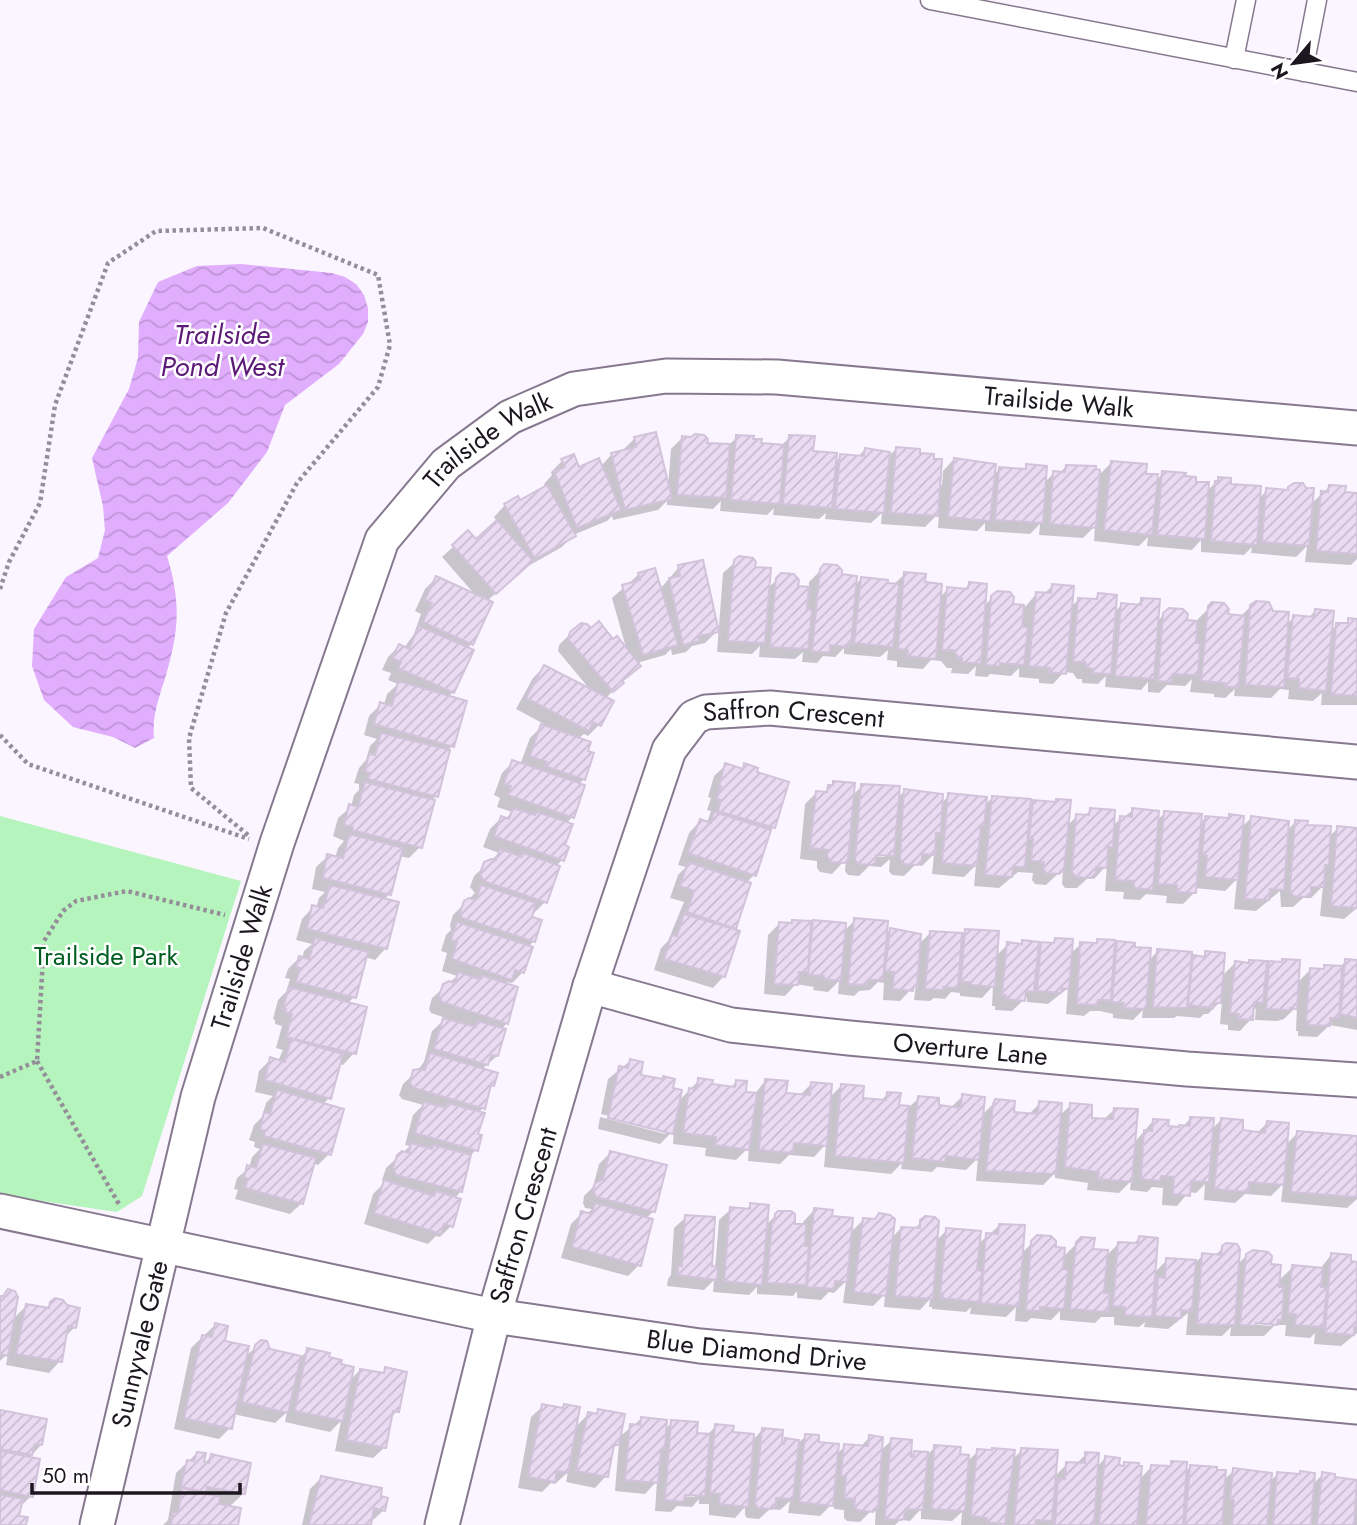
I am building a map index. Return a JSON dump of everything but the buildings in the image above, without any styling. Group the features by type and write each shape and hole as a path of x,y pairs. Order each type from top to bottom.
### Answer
{"street":[{"name":"Trailside Walk","path":"162,1246 198,1097 277,843 382,540 446,464 510,417 574,389 666,376 777,377 1357,428"},
{"name":"Saffron Crescent","path":"442,1525 494,1316 590,986 669,750 694,717 706,712 770,708 1357,762"},
{"name":"Overture Lane","path":"590,986 731,1025 1187,1069 1357,1080"},
{"name":"Blue Diamond Drive","path":"0,1212 494,1316 700,1346 1357,1407"},
{"name":"Sunnyvale Gate","path":"97,1525 162,1246"}],"lane":[{"path":"930,0 1357,82"},
{"path":"1234,59 1246,0"},
{"path":"1303,72 1317,0"}],"path":[{"path":"0,589 9,562 40,503 55,405 108,263 156,230 263,228 378,275 390,345 378,387 297,483 226,613 189,738 191,788 254,840 28,764 0,735"},
{"path":"124,1212 37,1061 44,941 63,911 76,901 127,891 253,922"},
{"path":"0,1077 37,1061"}],"green space":[{"name":"Trailside Park","path":"0,816 241,881 142,1196 117,1212 0,1195"}],"water":[{"name":"Trailside Pond West","path":"242,264 332,273 345,277 356,284 364,295 368,322 363,334 339,364 285,405 267,452 228,503 167,556 176,597 175,636 156,710 154,738 135,748 113,737 73,727 44,700 32,666 34,629 66,577 98,558 105,530 103,506 92,458 129,389 138,358 139,322 158,282 197,266"}]}
